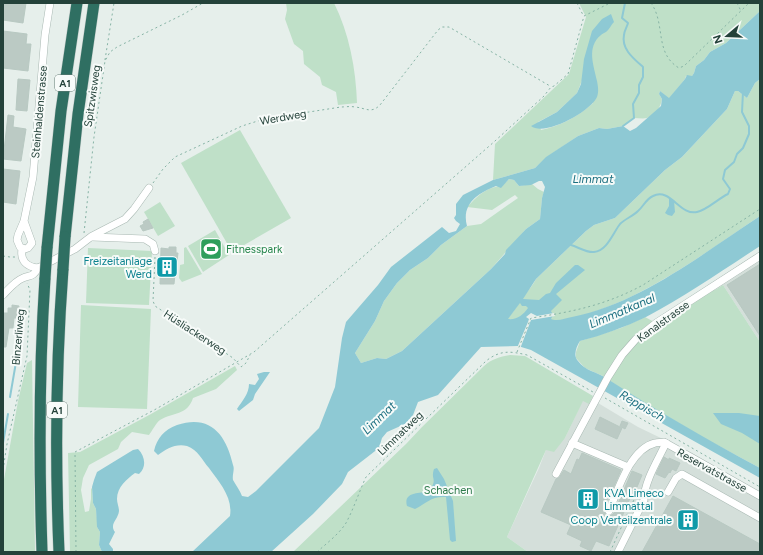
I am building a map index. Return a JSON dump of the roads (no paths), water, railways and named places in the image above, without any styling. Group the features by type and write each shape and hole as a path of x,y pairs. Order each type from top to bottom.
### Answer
{"highway":[{"name":"A1","path":"42,552 40,417 45,278 59,125 77,3"},
{"name":"A1","path":"59,552 57,397 65,237 78,114 94,3"}],"street":[{"name":"Steinhaldenstrasse","path":"22,249 17,240 24,221 33,178 45,35 50,3"},
{"path":"24,221 32,243 28,248 22,249 21,256 26,264 32,268 38,268 75,249 92,236 124,219 134,209 149,188"},
{"path":"92,236 145,239 152,244 155,251"},
{"name":"Kanalstrasse","path":"556,474 608,377 622,355 636,339 656,323 760,256"},
{"path":"3,296 14,284 23,278 29,277 36,273 38,268"},
{"path":"572,443 628,467"},
{"path":"609,511 633,459 646,447 655,443 665,443 644,492 644,500 618,552"},
{"name":"Reservatstrasse","path":"665,443 760,496"},
{"path":"668,492 676,478 682,474 760,518"}],"water":[{"name":"Limmat","path":"760,11 760,79 755,83 747,98 738,91 735,91 727,109 682,157 665,170 615,218 594,225 586,231 536,279 523,299 539,300 546,294 550,293 556,283 575,265 578,265 585,270 556,294 562,300 551,311 553,315 551,319 562,320 598,310 622,301 670,276 760,216 760,246 690,292 646,317 614,330 580,341 575,354 576,359 588,369 721,447 760,468 760,478 531,350 518,346 481,347 438,395 418,402 413,415 405,424 387,432 382,438 379,448 348,472 342,484 313,514 271,552 192,552 230,516 229,502 221,484 194,450 187,446 179,445 158,455 154,451 159,438 168,429 189,422 199,422 215,429 226,444 230,454 234,467 233,480 242,496 248,497 256,491 319,428 335,387 342,338 346,322 378,285 391,267 442,227 449,233 456,231 460,224 454,218 456,215 456,204 463,195 493,180 535,168 546,157 578,136 599,128 607,129 623,126 630,131 636,128 661,106 662,99 659,94 660,91 669,98 687,75 692,76 696,66 704,60 710,52 726,43","holes":["509,179 514,180 519,186 531,185 542,181 545,187 542,198 540,219 526,229 506,250 505,254 491,269 402,351 386,359 377,358 361,363 355,353 375,321 384,301 397,283 410,270 428,258 441,245 467,226 466,211 472,200 483,192 496,186 501,188","520,303 522,306 526,306 528,308 520,316 514,319 508,319"]},
{"path":"611,14 614,22 607,31 596,40 592,51 598,89 597,97 593,103 567,121 546,128 531,126 557,112 577,93 581,84 584,59 592,31 602,19"},
{"path":"669,198 674,201 675,212 672,216 665,213 669,206"},
{"path":"270,372 255,394 253,400 239,411 237,409 247,394 249,384 255,385 259,379 257,374"},
{"path":"713,413 739,413 760,416 760,444 742,433 721,424"},
{"path":"138,449 144,458 142,471 139,474 135,473 129,478 123,484 117,495 119,511 113,524 113,529 115,532 109,544 113,549 113,552 102,552 99,545 100,532 97,527 96,509 93,503 92,487 94,480 97,472 133,450"},
{"path":"437,468 444,479 453,501 456,541 452,542 450,540 446,497 429,500 415,509 407,506 407,498 413,494 428,492 434,482 434,469"}],"waterway":[{"path":"623,126 634,118 633,104 639,93 639,85 643,77 643,67 629,53 624,45 624,34 628,23 622,18 625,3"},
{"path":"571,245 588,252 599,251 606,245 620,224 636,213 648,199 659,194 665,195 685,210 691,212 701,211 728,194 730,189 723,179 725,170 734,162 737,154 743,148 749,134 749,126 742,112 743,92"},
{"path":"10,397 21,333"},
{"path":"3,443 8,414"}],"place":[{"name":"Fitnesspark","path":"211,249"},
{"name":"Freizeitanlage Werd","path":"167,267"},
{"name":"KVA Limeco Limmattal","path":"588,499"},
{"name":"Coop Verteilzentrale","path":"688,520"}],"water label":[{"name":"Limmatkanal","path":"622,311"},
{"name":"Reppisch","path":"642,406"}],"park label":[{"name":"Schachen","path":"448,490"}]}
